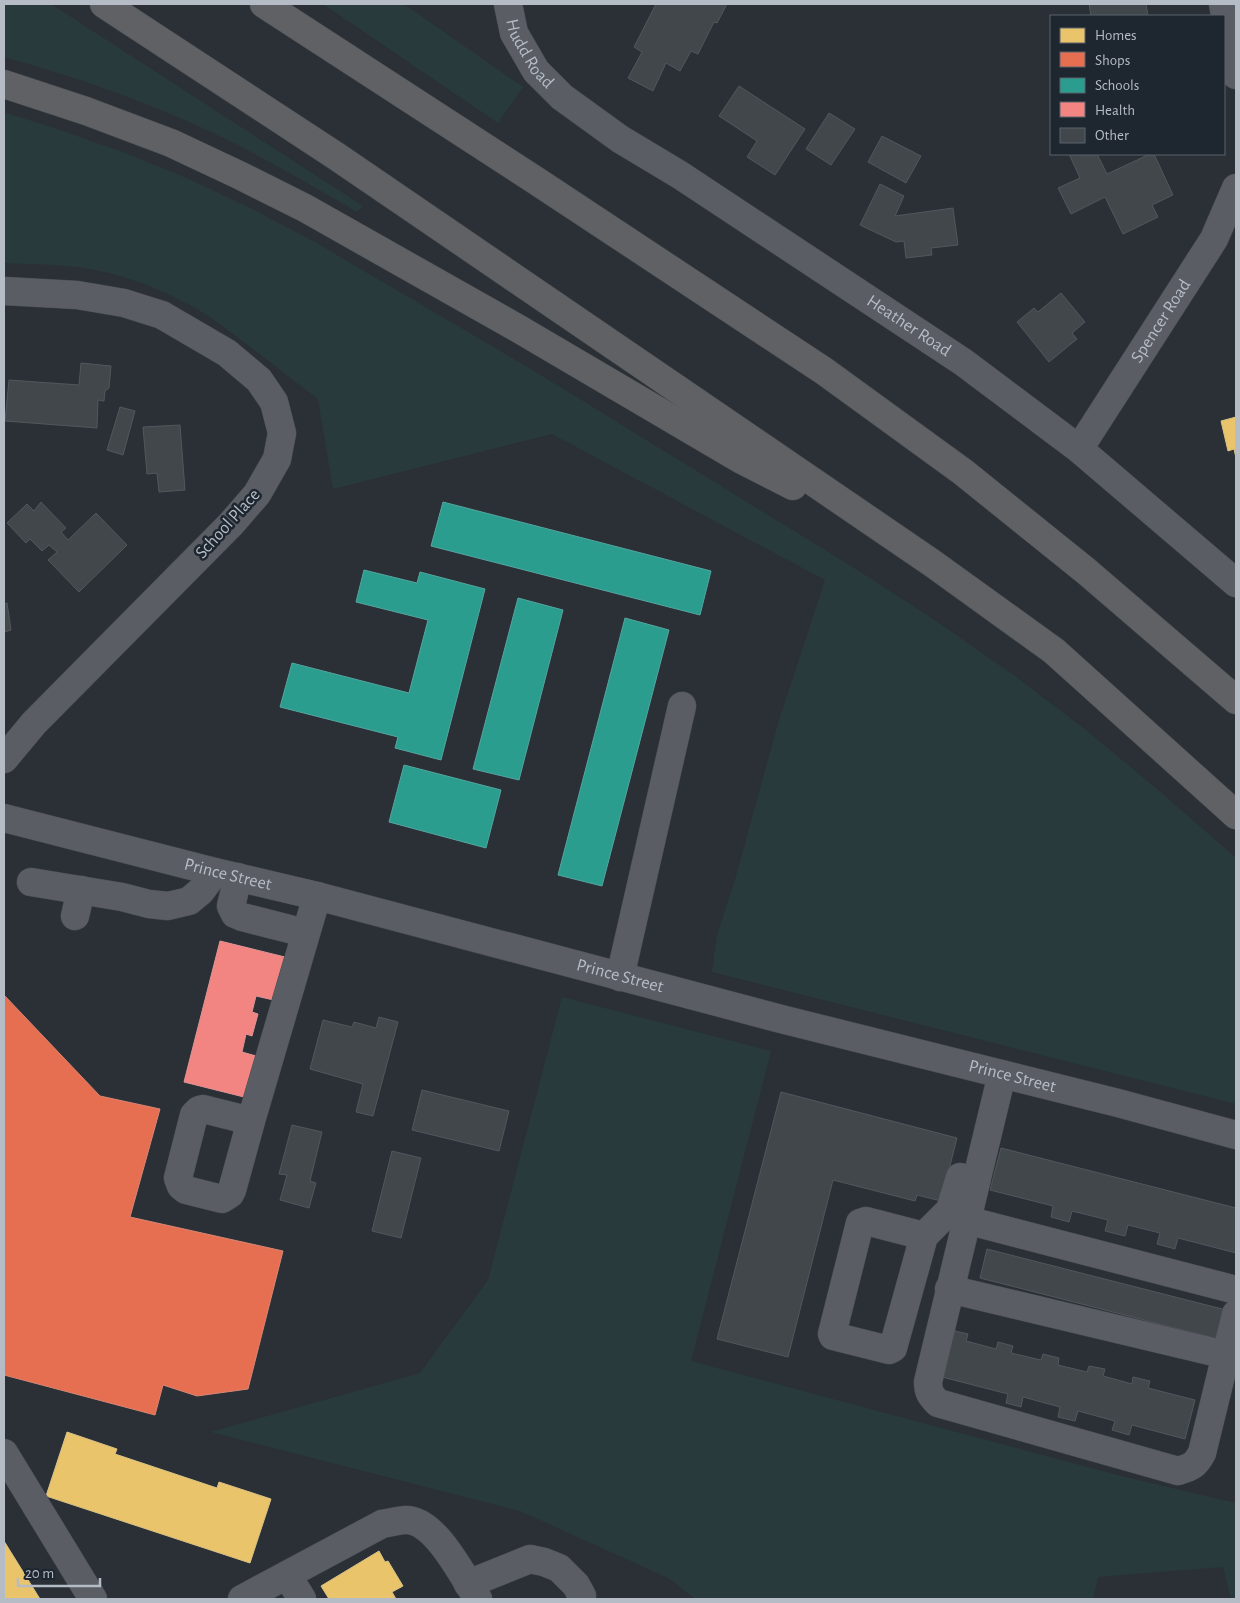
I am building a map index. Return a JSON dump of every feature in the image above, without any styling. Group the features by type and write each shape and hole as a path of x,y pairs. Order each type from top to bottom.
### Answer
{"highway":[{"path":"104,4 336,156 932,563 1054,651 1236,815"},
{"path":"264,4 824,371 963,472 1086,570 1236,700"},
{"path":"4,84 103,117 170,143 305,208 519,329 740,459 790,485 851,508"}],"street":[{"name":"Hudd Road","path":"508,4 514,33 536,71 562,98"},
{"path":"1223,4 1236,75"},
{"name":"Heather Road","path":"562,98 620,139 680,175 940,347 1078,449 1236,583"},
{"name":"Spencer Road","path":"1078,449 1214,239 1236,188"},
{"name":"School Place","path":"4,291 77,294 124,303 162,315 227,353 259,380 274,402 282,433 277,459 257,494 231,524 34,723 4,759"},
{"path":"620,977 682,706"},
{"name":"Prince Street","path":"4,818 317,896 620,977 1236,1135"},
{"path":"31,882 168,906 189,901 226,874 231,906 235,914 305,933"},
{"path":"75,916 82,890"},
{"path":"250,1122 317,896"},
{"path":"995,1072 966,1220 928,1382 928,1390 931,1397 938,1403 1178,1471 1191,1467 1197,1462 1202,1453 1236,1314"},
{"path":"924,1236 866,1221 860,1223 833,1335 889,1350 893,1348 924,1236 947,1214 952,1204 995,1072"},
{"path":"966,1220 1236,1290"},
{"path":"949,1289 1226,1355"},
{"path":"4,1453 93,1599"},
{"path":"242,1599 382,1524 408,1520 421,1525 434,1535 448,1551 473,1591 530,1559 559,1568 576,1585 582,1596 581,1599"},
{"path":"287,1575 302,1599"}],"shaded area":[{"path":"4,4 51,4 363,206 357,212 244,148 173,115 90,83 4,57"},
{"path":"323,4 404,4 523,87 498,123"},
{"path":"4,112 128,154 191,180 313,241 531,369 859,571 936,621 1012,674 1086,730 1236,858 1236,1104 712,972 717,935 734,883 779,720 825,580 552,434 333,489 318,399 211,318 164,292 111,274 67,266 4,263"},
{"path":"562,997 771,1051 691,1361 1121,1476 1236,1503 1236,1599 1231,1599 1223,1567 1098,1577 1093,1599 695,1599 670,1579 520,1511 211,1432 420,1373 488,1280"}],"building: Homes":[{"path":"1236,417 1236,458 1234,449 1228,451 1221,421"},
{"path":"67,1432 117,1449 115,1454 217,1488 219,1482 271,1499 250,1563 46,1496"},
{"path":"4,1541 40,1599 4,1599"},
{"path":"379,1551 385,1562 388,1561 403,1586 392,1592 396,1599 329,1599 321,1586"}],"building: Shops":[{"path":"4,995 100,1096 160,1109 130,1217 283,1251 248,1389 197,1396 163,1385 155,1415 4,1375"}],"building: Schools":[{"path":"443,502 711,571 700,615 431,546"},
{"path":"364,570 417,583 420,572 485,589 441,760 395,748 398,737 280,707 292,663 409,693 428,620 356,602"},
{"path":"518,598 563,610 519,780 473,769"},
{"path":"625,618 669,630 602,886 558,875"},
{"path":"404,765 501,790 486,848 389,822"}],"building: Health":[{"path":"220,941 289,958 278,1001 256,996 252,1012 258,1014 252,1036 246,1034 242,1052 263,1058 252,1099 184,1082"}],"building: Other":[{"path":"656,4 727,4 717,23 714,22 698,54 691,51 680,71 666,63 653,91 628,78 642,52 634,47"},
{"path":"1089,4 1146,4 1148,15 1091,15"},
{"path":"739,86 805,129 775,175 747,157 757,141 719,116"},
{"path":"829,113 855,129 831,165 806,149"},
{"path":"882,136 921,156 906,183 868,162"},
{"path":"1069,155 1098,155 1107,174 1148,155 1154,155 1173,195 1152,205 1158,217 1123,234 1105,197 1071,214 1058,188 1080,178"},
{"path":"880,184 904,196 895,216 953,208 958,245 931,248 932,255 906,258 904,241 896,242 860,225"},
{"path":"1061,293 1085,322 1072,333 1077,339 1049,362 1017,322 1034,308 1038,312"},
{"path":"81,363 111,366 109,388 105,391 104,401 98,400 97,428 5,421 9,380 79,385"},
{"path":"120,407 135,411 123,455 107,450"},
{"path":"180,425 185,490 159,492 157,473 147,474 143,427"},
{"path":"41,502 66,528 61,532 68,540 96,513 127,545 79,592 48,560 57,552 49,545 42,551 30,539 26,543 7,523 27,504 34,511"},
{"path":"7,603 11,630 4,632 4,604"},
{"path":"379,1017 398,1022 373,1116 356,1112 363,1084 310,1069 323,1020 352,1027 354,1022 376,1028"},
{"path":"422,1090 509,1111 499,1151 412,1130"},
{"path":"781,1092 957,1138 941,1201 917,1195 915,1201 833,1180 788,1357 717,1339"},
{"path":"292,1125 322,1132 310,1181 316,1183 309,1208 280,1200 287,1175 279,1174"},
{"path":"1001,1148 1236,1208 1236,1253 1178,1238 1175,1249 1157,1244 1160,1233 1128,1225 1125,1236 1105,1231 1108,1220 1072,1211 1069,1222 1051,1217 1053,1206 990,1190"},
{"path":"392,1151 421,1158 401,1238 372,1231"},
{"path":"987,1249 1230,1311 1222,1340 980,1278"},
{"path":"955,1331 968,1334 966,1341 996,1349 998,1342 1013,1346 1011,1353 1041,1360 1043,1354 1059,1358 1058,1365 1087,1372 1089,1366 1105,1369 1103,1376 1132,1384 1133,1377 1150,1381 1148,1388 1195,1400 1185,1439 1132,1425 1129,1435 1112,1430 1115,1421 1078,1411 1075,1421 1058,1417 1060,1407 1023,1397 1021,1407 1006,1403 1008,1394 942,1377"}]}
